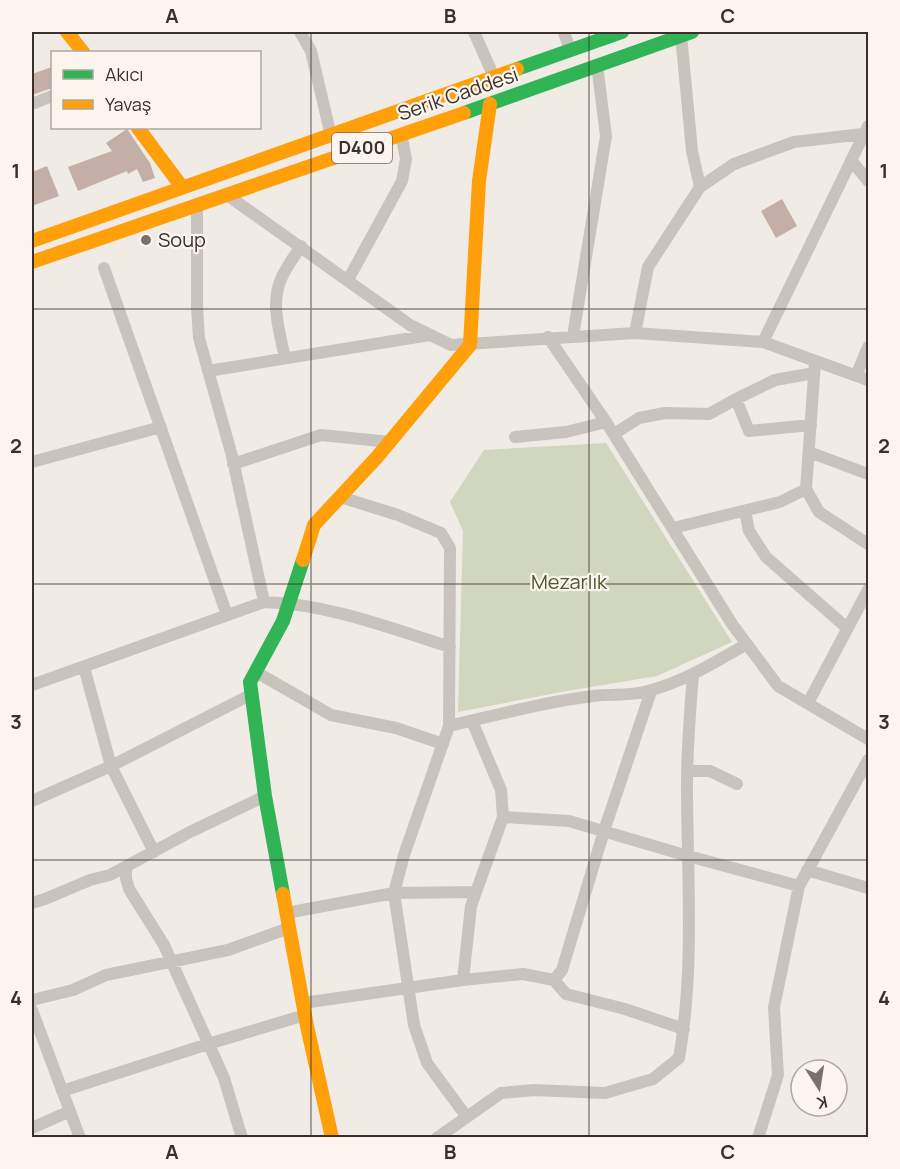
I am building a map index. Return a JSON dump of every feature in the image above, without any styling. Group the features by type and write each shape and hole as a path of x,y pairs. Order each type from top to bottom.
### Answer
{"main road":[{"path":"67,32 82,51"},
{"name":"Serik Caddesi","path":"32,241 570,50 594,36 622,32"},
{"name":"Serik Caddesi","path":"32,262 490,104 687,33"},
{"path":"332,1137 286,913 265,796 250,682 283,621 314,525 390,442 470,345 478,192 490,104"},
{"path":"139,129 182,187"}],"street":[{"path":"300,32 311,51 331,136"},
{"path":"474,32 494,77"},
{"path":"564,32 570,50"},
{"path":"687,33 692,151 700,187"},
{"path":"573,336 606,136 597,65"},
{"path":"32,104 51,96"},
{"path":"635,333 648,267 700,187 734,164 794,142 866,130"},
{"path":"763,342 866,130"},
{"path":"348,280 402,181 406,159 401,134"},
{"path":"851,160 868,180"},
{"path":"226,194 410,325 451,345 635,333 763,342 815,367 862,378 868,347"},
{"path":"197,204 196,307 199,338 233,464 264,602"},
{"path":"285,358 277,315 277,292 282,277 301,246"},
{"path":"104,268 227,615"},
{"path":"208,371 430,335"},
{"path":"548,337 614,434 732,624 778,686 868,739"},
{"path":"614,434 639,418 665,413 709,414 775,380 815,367"},
{"path":"815,367 806,489 819,512 868,544"},
{"path":"736,399 749,431 811,425"},
{"path":"514,437 566,432 606,422"},
{"path":"32,462 161,427"},
{"path":"233,464 321,435 390,442"},
{"path":"809,452 868,474"},
{"path":"673,528 780,502 806,489"},
{"path":"340,497 398,515 441,534 450,548 449,726 404,855 394,893 414,1025 427,1063 465,1116"},
{"path":"745,511 749,531 766,557 847,628"},
{"path":"808,703 868,590"},
{"path":"32,686 264,602 289,603 357,618 450,647"},
{"path":"449,726 532,706 596,695 631,696 651,691 693,675 747,644"},
{"path":"84,667 111,766 154,852"},
{"path":"256,672 331,715 396,728 443,744"},
{"path":"437,1137 501,1093 534,1090 605,1093 653,1079 679,1058 687,1002 687,771 693,675"},
{"path":"554,980 562,970 604,831 651,691"},
{"path":"32,801 111,766 252,694"},
{"path":"463,980 471,906 503,817 501,790 472,721"},
{"path":"758,1137 777,1075 774,1007 799,886 868,760"},
{"path":"687,771 710,771 736,783"},
{"path":"32,903 126,868 190,832 265,796"},
{"path":"503,817 569,821 799,886"},
{"path":"126,868 129,890 164,945 224,1078 242,1137"},
{"path":"807,870 868,888"},
{"path":"286,913 394,893 476,892"},
{"path":"32,1000 73,990 106,975 228,950 289,928"},
{"path":"62,1091 208,1044 304,1009 408,987 523,974 554,980 566,994 625,1009 684,1029"},
{"path":"32,1010 80,1137"},
{"path":"32,1128 70,1111"}],"green space":[{"name":"Mezarlık","path":"606,443 732,642 657,676 458,712 463,531 450,502 484,450"}],"building":[{"path":"51,67 51,88 32,95 32,74"},
{"path":"127,129 150,163 155,178 143,182 137,169 78,191 68,167 112,151 106,143"},
{"path":"47,166 59,196 32,206 32,172"},
{"path":"782,199 797,226 776,238 761,211"}],"traffic: fast":[{"path":"517,69 622,32"},
{"path":"464,113 692,32"},
{"path":"283,894 265,796 250,682 283,621 303,560"}],"traffic: slow":[{"path":"67,32 82,51"},
{"path":"32,241 517,69"},
{"path":"303,560 314,525 378,456 470,345 479,181 490,104"},
{"path":"32,262 464,113"},
{"path":"139,129 182,187"},
{"path":"283,894 307,1026 332,1138"}],"place":[{"name":"Soup","path":"146,240"}]}
